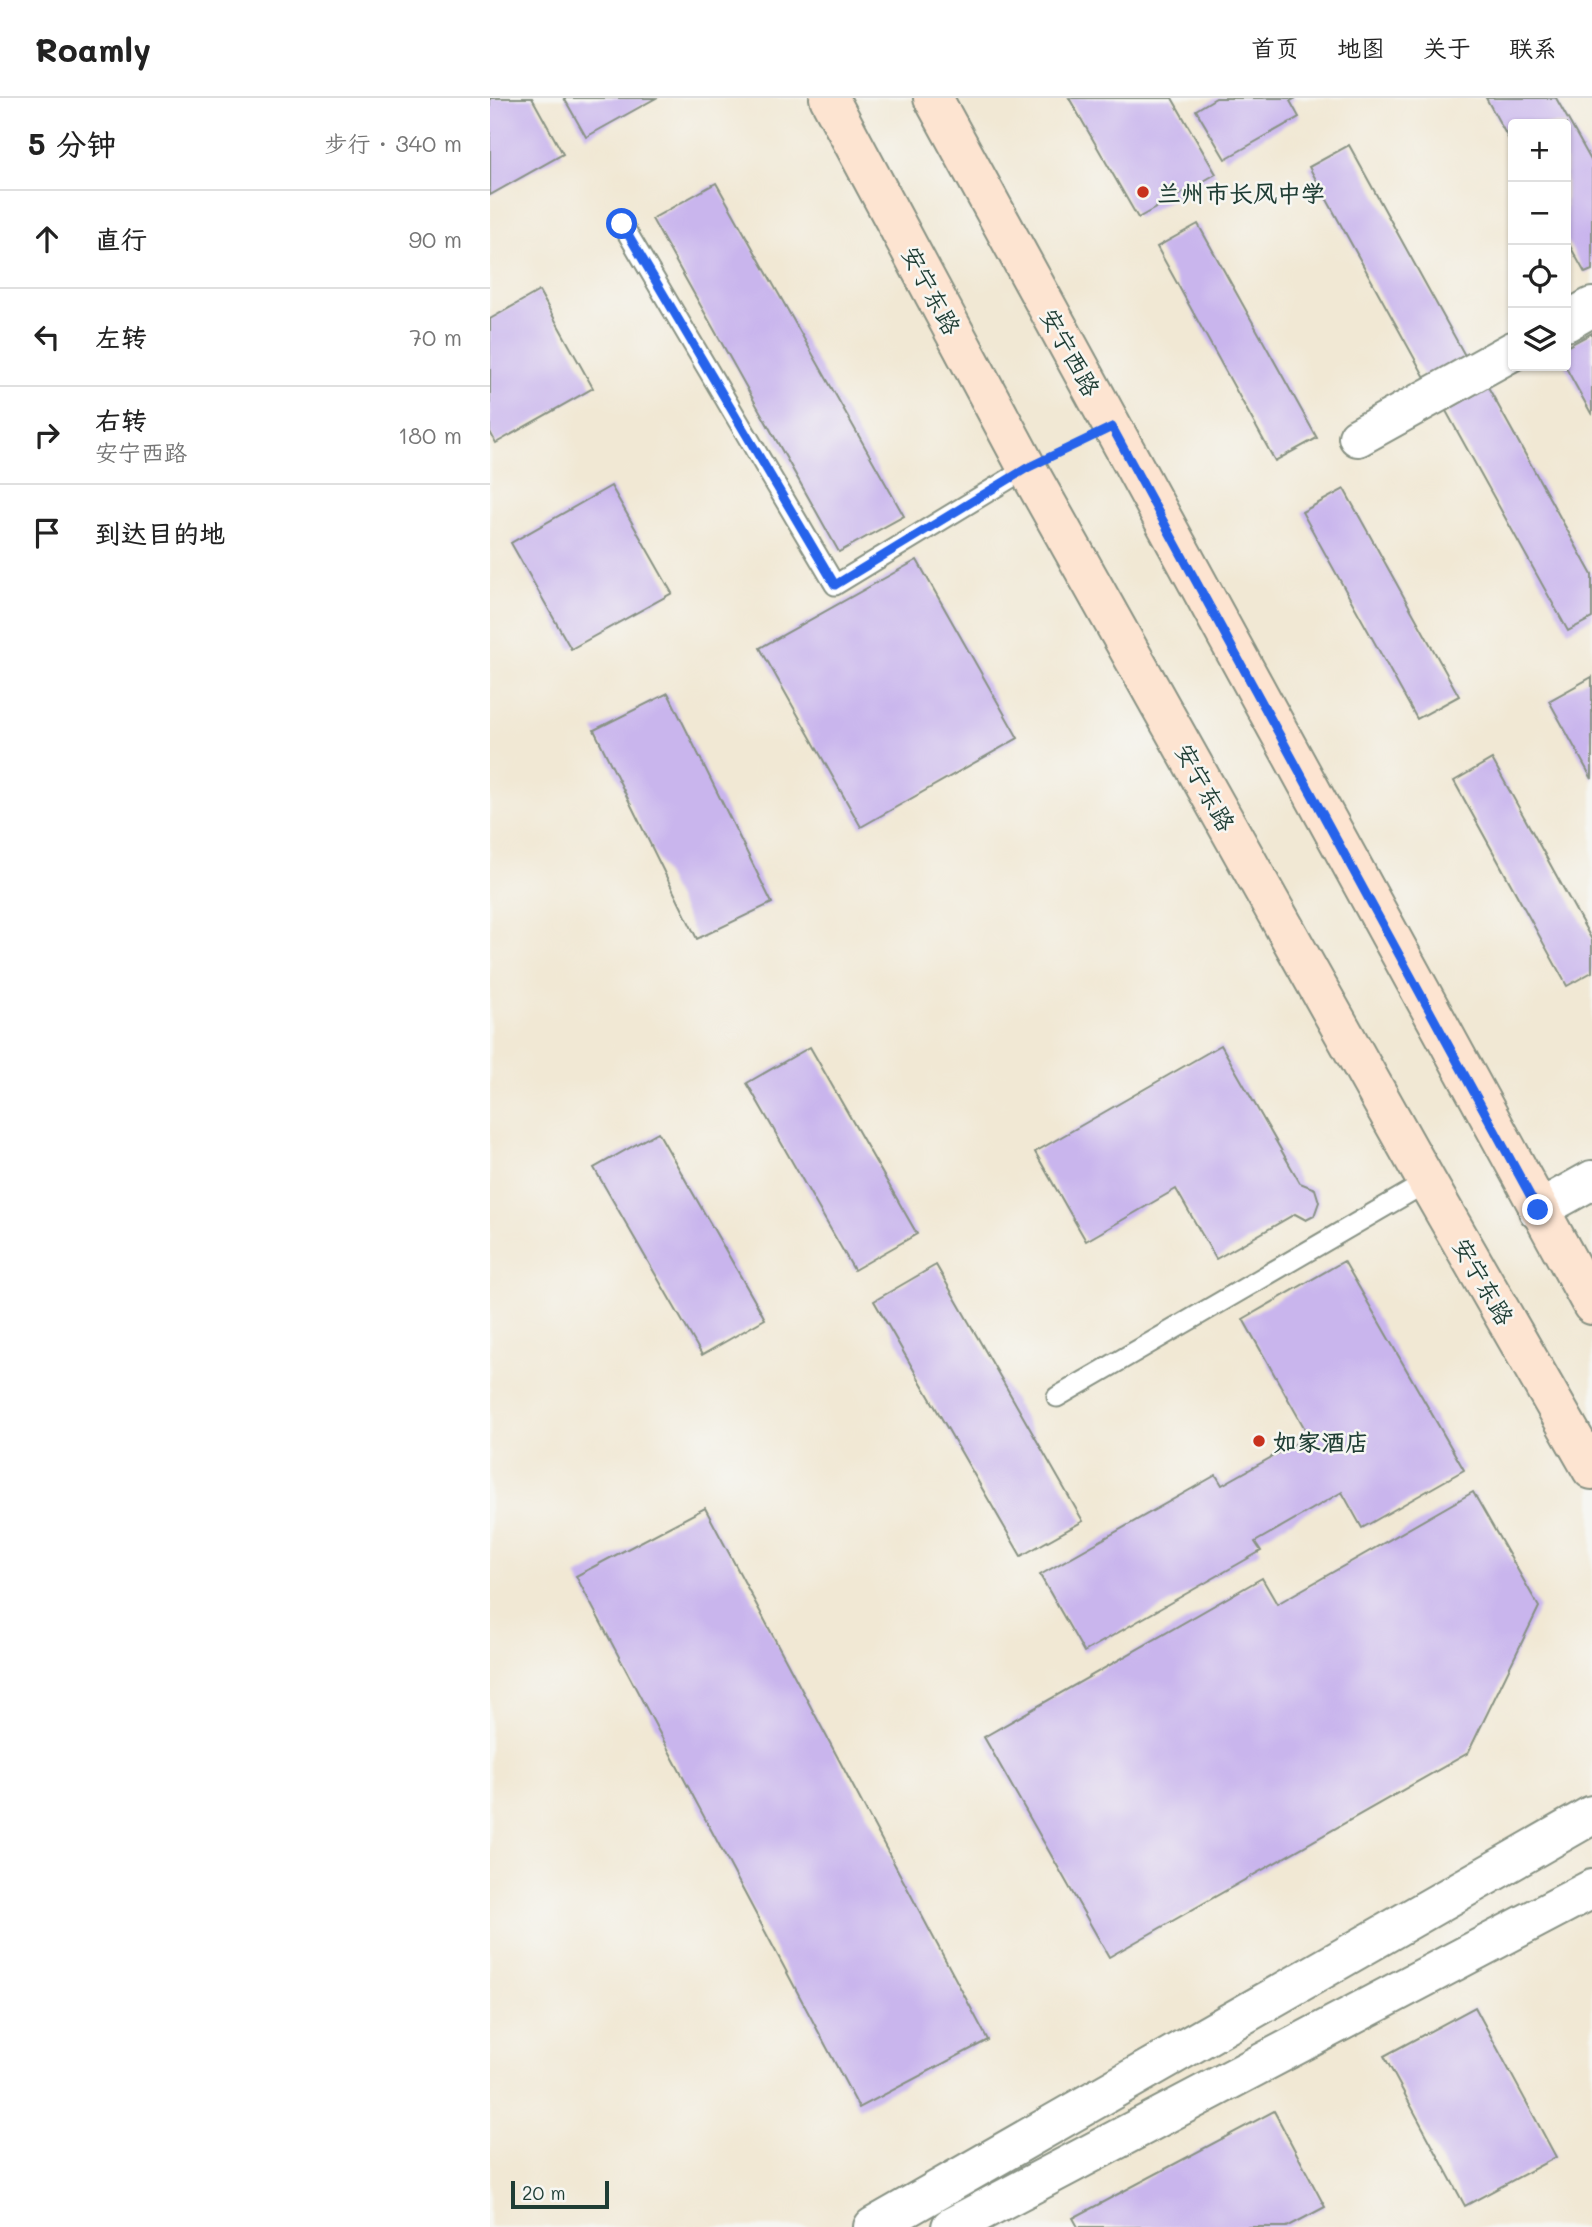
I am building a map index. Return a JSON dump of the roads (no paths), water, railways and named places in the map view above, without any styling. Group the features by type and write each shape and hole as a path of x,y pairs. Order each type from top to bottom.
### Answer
{"main road":[{"name":"安宁东路","path":"829,98 1027,468 1427,1182 1592,1470"},
{"name":"安宁西路","path":"933,98 1592,1305"}],"street":[{"path":"1571,318 1592,307"},
{"path":"1358,437 1508,354"},
{"path":"1538,1210 1592,1180"},
{"path":"874,2227 1592,1815"},
{"path":"951,2227 1592,1889"}],"lane":[{"path":"622,224 835,585 1027,468"},
{"path":"1057,1397 1427,1182"}],"place":[{"name":"兰州市长风中学","path":"1143,192"},
{"name":"如家酒店","path":"1259,1441"}]}
